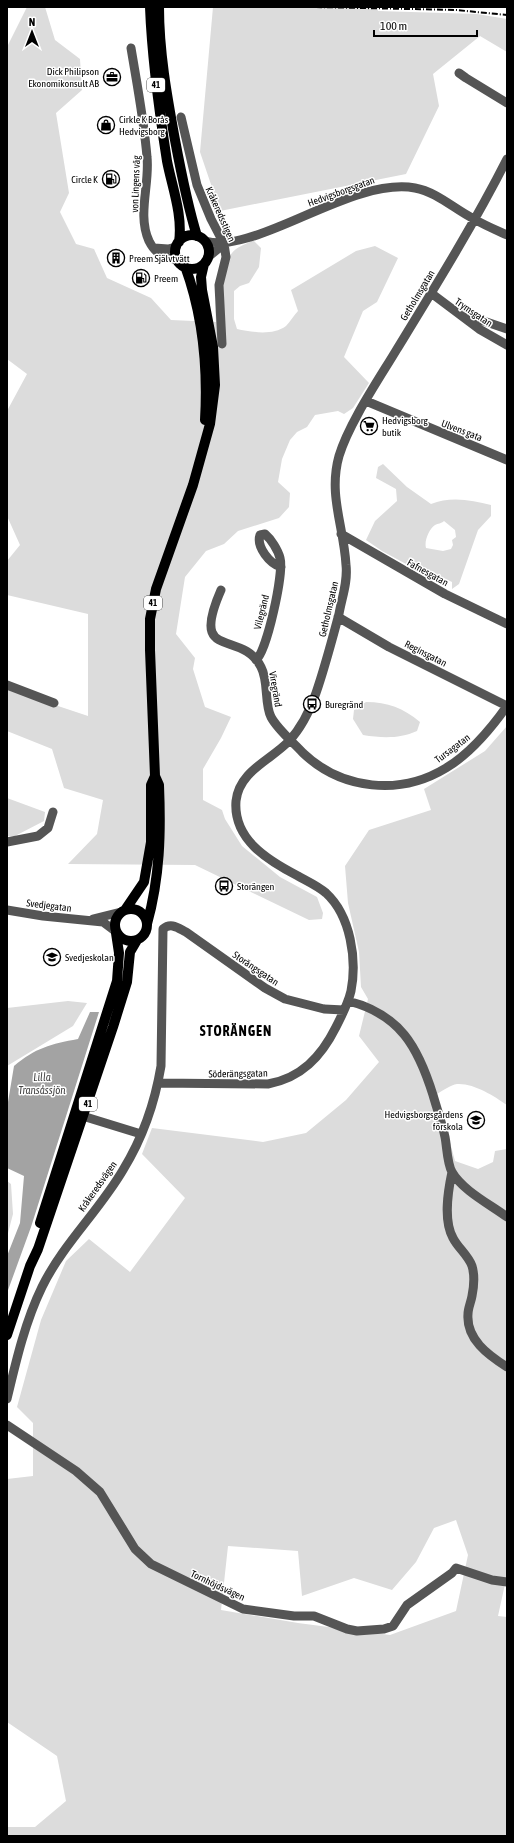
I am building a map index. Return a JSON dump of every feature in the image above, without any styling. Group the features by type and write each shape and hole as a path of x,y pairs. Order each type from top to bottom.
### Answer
{"main road":[{"name":"41","path":"150,7 151,37 158,97 167,162 179,218 178,245 181,263 193,291 204,347 206,385 205,438"},
{"name":"41","path":"7,1335 30,1266 38,1249 80,1115 117,981 119,953 115,920 144,882 151,842 152,785 155,776 150,619 156,589 193,485 210,424 215,370 213,347 202,290 201,277 208,246 201,238 187,200 166,96 159,37 159,7"},
{"path":"178,245 190,235 201,238"},
{"path":"181,263 195,268 206,260"},
{"name":"41","path":"80,1115 127,982 130,952 137,940 144,934 156,884 160,843 159,785 155,776"},
{"path":"123,911 133,909 140,912 145,917 147,924"},
{"path":"116,932 125,940 137,940"}],"street":[{"name":"von Lingens väg","path":"131,48 148,158 145,217 147,236 154,248"},
{"path":"459,72 466,78 507,103"},
{"name":"Kråkeredsstigen","path":"181,117 197,185 224,244 226,257 219,285 222,344"},
{"name":"Getholmsgatan","path":"348,1001 352,981 351,949 348,932 336,905 326,893 277,864 251,845 242,835 236,817 238,791 247,776 290,740 308,713 316,694 338,617 346,582 346,565 342,534 335,498 339,455 366,401 431,293 507,159"},
{"name":"Hedvigsborgsgatan","path":"206,260 224,244 258,235 360,194 380,188 399,186 416,188 438,196 473,219 507,235"},
{"name":"Hedvigsborgsgatan","path":"201,238 224,244"},
{"path":"154,248 168,249 178,245"},
{"path":"154,248 160,256 181,263"},
{"name":"Trymsgatan","path":"431,293 454,312 507,345"},
{"path":"454,312 507,329"},
{"name":"Ulvens gata","path":"366,401 507,460"},
{"name":"Fafnesgatan","path":"342,534 445,594 507,624"},
{"name":"Vilegränd","path":"256,660 264,648 277,593 281,567"},
{"path":"221,590 210,621 210,627 214,636 220,642 246,652 256,660"},
{"name":"Reginsgatan","path":"338,617 389,647 507,706"},
{"name":"Viregränd","path":"256,660 264,673 271,717 290,740"},
{"path":"7,685 54,703"},
{"name":"Tursagatan","path":"290,740 310,759 338,776 362,784 376,786 407,784 434,774 456,761 483,737 507,706"},
{"path":"7,842 38,836 48,828 53,812"},
{"name":"Svedjegatan","path":"7,910 57,918 103,922 116,932"},
{"name":"Svedjegatan","path":"89,920 123,911"},
{"name":"Storängsgatan","path":"165,927 174,926 186,932 264,988 285,999 324,1009 344,1010"},
{"name":"Kråkeredsvägen","path":"7,1399 28,1323 42,1286 61,1255 123,1171 141,1134 158,1083 161,1042 162,931 165,927"},
{"path":"348,1001 374,1009 390,1020 409,1040 425,1071 443,1128 452,1172 448,1191 449,1227 453,1238 472,1266 474,1274 474,1283 468,1314 469,1325 473,1338 484,1351 507,1367"},
{"name":"Söderängsgatan","path":"158,1083 240,1085 268,1084 286,1081 311,1064 322,1050 333,1034 348,1001"},
{"path":"80,1115 141,1134"},
{"path":"452,1172 463,1185 507,1217"},
{"name":"Tornhöjdsvägen","path":"7,1425 76,1470 100,1492 135,1549 151,1564 243,1609 294,1616 314,1616 347,1629 357,1631 384,1629 393,1626 407,1605 452,1573 456,1568 492,1580 507,1582"}],"shaded area":[{"path":"27,7 45,7 55,40 80,59 82,90 56,113 69,193 60,212 76,244 94,249 107,278 151,298 171,320 216,322 216,295 223,268 234,251 253,240 261,248 259,267 249,283 240,286 234,291 234,319 237,329 255,332 268,332 275,331 286,326 298,311 291,290 356,251 375,246 398,258 377,302 363,311 344,357 369,383 353,408 344,414 338,411 315,415 307,427 297,432 290,440 282,459 278,482 290,493 289,507 279,518 238,531 224,544 206,551 185,577 176,634 195,658 193,669 205,707 231,717 203,769 203,800 222,810 225,819 242,846 280,877 317,897 323,913 322,919 309,920 195,865 68,864 97,834 103,800 64,788 52,749 7,731 7,689 88,716 88,614 7,595 7,561 20,545 7,516 7,411 27,374 7,359 7,47"},
{"path":"213,7 377,7 378,11 477,14 507,19 507,52 480,36 433,74 439,106 406,174 220,211 200,152"},
{"path":"383,464 407,487 431,504 453,499 469,500 491,505 491,516 478,530 459,584 452,589 452,582 437,575 432,578 382,551 366,540 375,521 397,501 396,489 376,478 378,467","holes":["444,521 455,530 456,537 452,540 453,545 451,549 443,551 426,548 428,535 435,525"]},
{"path":"366,702 381,703 395,707 407,713 420,722 417,731 410,734 390,737 363,735 353,719 354,710"},
{"path":"507,726 507,1105 484,1091 463,1084 457,1084 437,1094 455,1161 478,1169 493,1162 495,1151 507,1149 507,1575 498,1616 507,1617 507,1836 7,1836 7,1827 35,1827 66,1801 57,1756 7,1722 7,1479 33,1476 33,1423 17,1407 41,1320 66,1261 89,1239 130,1272 185,1198 142,1154 152,1128 263,1142 306,1133 346,1100 379,1062 359,1036 368,999 361,987 359,952 348,903 345,866 369,830 431,810 424,789 485,751","holes":["456,1520 468,1555 456,1611 390,1635 298,1623 221,1610 228,1546 298,1551 302,1596 354,1578 392,1590 416,1562 434,1528"]},
{"path":"7,798 45,812 44,821 15,836 7,836"},
{"path":"68,1001 87,1003 73,1026 7,1066 7,1008"},
{"path":"7,1181 11,1184 13,1214 7,1237"}],"water":[{"name":"Lilla Transåssjön","path":"90,1012 99,1012 31,1227 7,1293 7,1256 20,1223 24,1176 7,1168 7,1108 14,1066 36,1051 78,1039"}],"railway":[{"path":"316,7 456,10 507,15"}],"place":[{"name":"Dick Philipson Ekonomikonsult AB","path":"112,77"},
{"name":"Cirkle K Borås Hedvigsborg","path":"106,125"},
{"name":"Circle K","path":"111,179"},
{"name":"Preem Självtvätt","path":"116,258"},
{"name":"Preem","path":"141,278"},
{"name":"Hedvigsborg butik","path":"369,426"},
{"name":"Buregränd","path":"312,704"},
{"name":"Storängen","path":"224,886"},
{"name":"Svedjeskolan","path":"52,957"},
{"name":"Hedvigsborgsgårdens förskola","path":"476,1120"}],"district":[{"name":"STORÄNGEN","path":"236,1031"}]}
